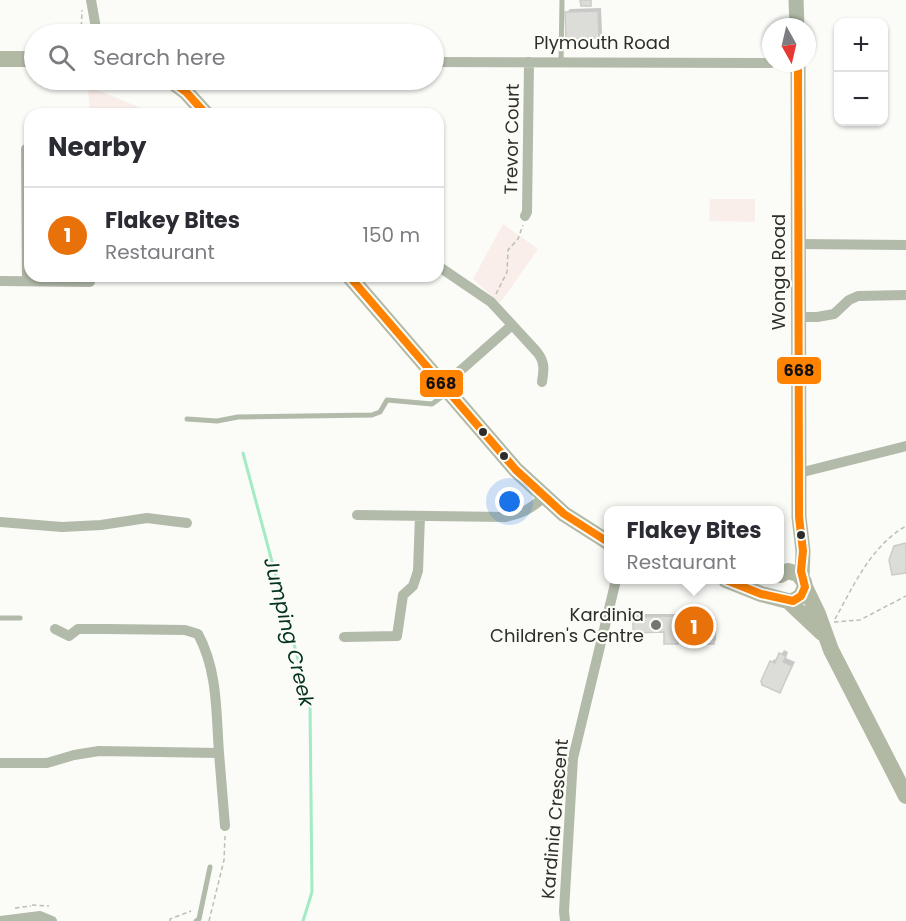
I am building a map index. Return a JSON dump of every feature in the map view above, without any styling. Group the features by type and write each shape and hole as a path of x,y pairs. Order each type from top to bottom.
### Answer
{"main road":[{"path":"796,0 797,18"},
{"path":"0,58 24,59"},
{"name":"Wonga Road","path":"798,72 799,517 803,551 790,578 818,614 825,635 906,796"},
{"path":"191,90 202,108"},
{"path":"353,282 501,452 544,497 564,514 604,539"},
{"path":"738,584 761,594 784,599 801,596 790,578"},
{"path":"782,584 775,589 784,599"},
{"name":"Wonga Road","path":"784,599 825,635"}],"street":[{"path":"91,0 95,24"},
{"name":"Plymouth Road","path":"444,62 762,63"},
{"name":"Trevor Court","path":"525,216 527,212 529,62"},
{"path":"798,244 906,245"},
{"path":"444,270 491,302 543,360 542,382"},
{"path":"0,280 24,281"},
{"path":"798,317 834,314 849,300 858,296 906,295"},
{"path":"446,389 511,326"},
{"path":"799,473 906,446"},
{"path":"357,515 505,517 532,508 544,497"},
{"path":"344,637 397,636 403,595 413,586 418,571 420,516"},
{"path":"0,522 62,527 101,525 147,518 187,523"},
{"name":"Kardinia Crescent","path":"565,921 573,758 615,584"},
{"path":"55,629 69,636 78,629 108,628 185,630 198,634 214,679 225,826"},
{"path":"0,763 47,763 99,751 219,753"},
{"path":"0,921 40,916 52,921"}],"lane":[{"path":"561,62 562,0"},
{"path":"187,419 217,421 238,417 372,415 380,412 387,400 432,404 446,389"},
{"path":"0,618 20,618"},
{"path":"196,921 200,913 210,867"}],"path":[{"path":"81,24 82,9"},
{"path":"491,302 504,279 508,250 518,239 525,216"},
{"path":"906,526 894,533 866,565 834,622 860,620 906,596"},
{"path":"209,921 224,860 225,826"},
{"path":"10,909 32,906"},
{"path":"170,921 189,911 210,916"}],"shaded area":[{"path":"88,90 98,90 141,108 90,108"},
{"path":"710,199 755,199 755,222 709,221"},
{"path":"503,224 538,249 500,303 473,279"}],"building":[{"path":"580,0 591,0 591,6 581,6"},
{"path":"598,11 599,38 566,39 565,12"},
{"path":"906,543 906,573 892,575 889,560 894,546"},
{"name":"Kardinia Children's Centre","path":"678,616 678,644 664,644 664,632 633,633 633,617"},
{"path":"688,620 701,620 700,644 685,643"},
{"path":"701,620 714,621 714,644 700,644"},
{"path":"779,653 786,656 783,662 792,666 780,693 762,685 761,681 770,661 775,663"}],"waterway":[{"name":"Jumping Creek","path":"243,453 310,704 312,892 303,921"}],"transit line":[{"name":"668","path":"736,584 761,594 793,601 801,596 805,587 801,571 803,551 799,517 798,72"},
{"name":"668","path":"183,90 201,108"},
{"name":"668","path":"354,282 516,470 564,514 604,539"}],"place":[{"name":"Kardinia Children's Centre","path":"656,625"},
{"name":"Flakey Bites","path":"694,626"}]}
